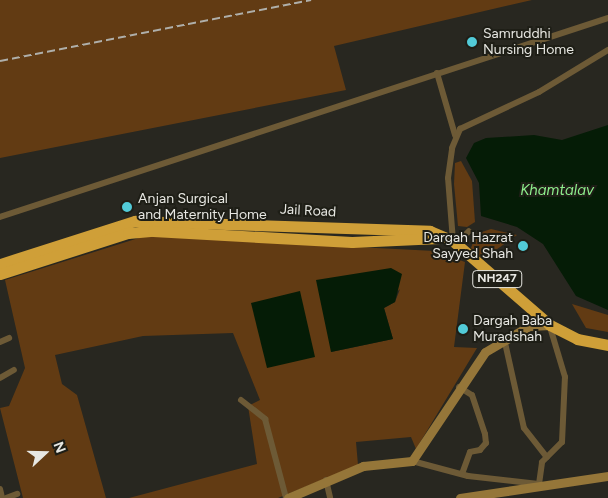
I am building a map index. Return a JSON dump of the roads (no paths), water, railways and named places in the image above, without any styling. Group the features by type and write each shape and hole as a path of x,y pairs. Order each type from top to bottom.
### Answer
{"highway":[{"name":"Jail Road","path":"0,264 135,222 430,231 440,238 455,243 550,326"},
{"name":"Jail Road","path":"0,274 128,233 153,231 352,242 440,238"},
{"name":"NH247","path":"550,326 577,339 608,345"}],"main road":[{"path":"287,498 363,466 412,461 458,386 484,352 504,337 529,326 550,326"},
{"path":"460,498 522,493 539,484 608,476"}],"street":[{"path":"0,216 608,18"},
{"path":"455,136 470,120 539,92 608,50"},
{"path":"437,73 455,136 448,178 455,243"},
{"path":"455,243 469,231"},
{"path":"412,461 462,474 539,484 542,462 562,442 565,376 550,326"},
{"path":"504,337 524,428 547,457"},
{"path":"0,342 9,338"},
{"path":"0,378 14,370"},
{"path":"458,386 472,395 485,434 486,443 480,450 470,452 462,474"},
{"path":"241,400 265,419 287,498"},
{"path":"326,480 330,498"},
{"path":"0,489 4,498 17,494"}],"water":[{"name":"Khamtalav","path":"608,125 608,310 576,296 543,244 517,227 481,216 479,183 466,158 474,143 486,138 534,135 562,140"},
{"path":"391,268 402,274 395,302 384,308 393,339 331,352 316,280"},
{"path":"300,291 315,357 267,368 251,303"}],"railway":[{"path":"0,61 311,0"}],"place":[{"name":"Samruddhi Nursing Home","path":"472,42"},
{"name":"Anjan Surgical and Maternity Home","path":"127,207"},
{"name":"Dargah Hazrat Sayyed Shah","path":"523,246"},
{"name":"Dargah Baba Muradshah","path":"463,329"}]}
